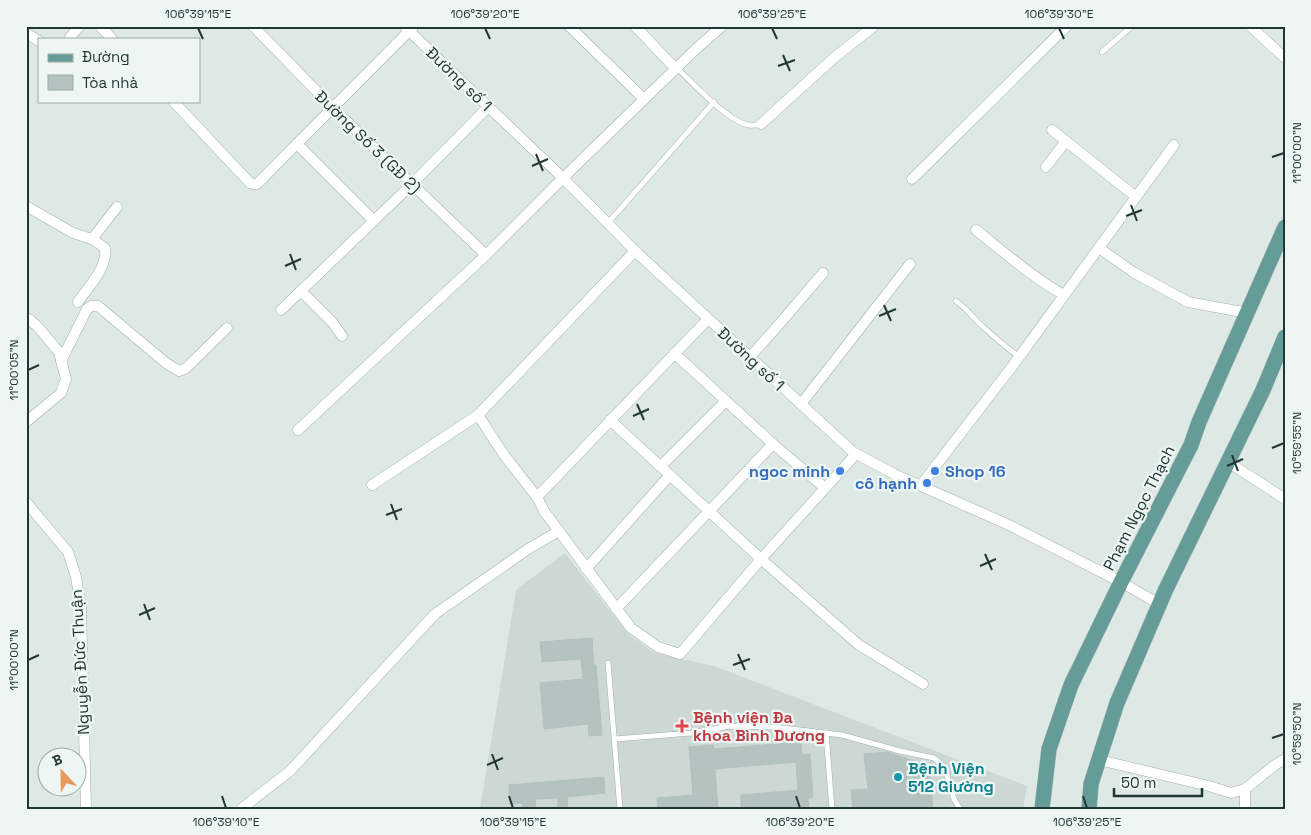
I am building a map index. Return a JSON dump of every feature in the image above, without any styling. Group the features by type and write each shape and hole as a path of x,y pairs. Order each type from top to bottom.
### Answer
{"main road":[{"name":"Phạm Ngọc Thạch","path":"1042,809 1049,749 1071,685 1191,445 1199,422 1285,227"},
{"path":"1090,809 1091,784 1117,703 1159,604 1263,390 1285,338"}],"street":[{"path":"70,37 80,26"},
{"name":"Đường Số 3 (GĐ 2)","path":"253,26 333,108 486,255"},
{"path":"569,26 644,99"},
{"path":"635,26 671,64 677,67"},
{"path":"298,430 486,255 562,178 722,26"},
{"path":"761,124 835,57 874,26"},
{"path":"912,179 1067,26"},
{"path":"1250,26 1285,58"},
{"path":"101,27 111,38"},
{"path":"173,102 250,183 257,184 409,28"},
{"name":"Đường số 1","path":"409,28 635,251 853,452 894,474 1009,525 1122,582 1159,604"},
{"path":"26,34 38,40"},
{"path":"281,310 412,184 488,107"},
{"path":"1052,130 1136,197"},
{"path":"1046,167 1066,141"},
{"path":"297,144 374,221"},
{"path":"921,485 1019,357 1174,145"},
{"path":"26,206 73,233 92,239 104,248 106,254 103,267 78,302"},
{"path":"92,239 117,207"},
{"path":"976,230 1028,272 1064,295"},
{"path":"1099,248 1133,272 1188,302 1248,313"},
{"path":"372,485 478,415 635,251"},
{"path":"801,404 910,264"},
{"path":"750,357 823,272"},
{"path":"301,291 342,336"},
{"path":"61,361 87,309 91,306 98,306 166,363 179,371 190,365 227,328"},
{"path":"26,422 61,393 66,379 59,352 38,326 29,319"},
{"path":"536,498 708,319"},
{"path":"674,353 773,444 825,488"},
{"path":"661,466 726,401"},
{"path":"478,415 544,511 631,628 658,647 680,654 761,558 856,454"},
{"path":"610,420 859,645 924,684"},
{"path":"616,609 773,444"},
{"path":"1228,462 1285,499"},
{"path":"586,569 670,475"},
{"name":"Nguyễn Đức Thuận","path":"28,509 68,552 76,577 80,607 86,809"},
{"path":"241,809 290,771 435,614 528,549 559,531"},
{"path":"1099,760 1231,793 1245,790 1285,759"},
{"path":"1245,790 1245,809"}],"lane":[{"path":"1102,52 1132,26"},
{"path":"677,67 730,116 744,124 752,126 761,124"},
{"path":"607,223 714,102"},
{"path":"956,301 1019,357"},
{"path":"608,663 620,809"},
{"path":"615,739 691,733 730,726 774,726 842,735 934,758 941,764 947,775 954,799 960,809"},
{"path":"826,733 832,809"}],"shaded area":[{"name":"Bệnh viện Đa khoa Bình Dương","path":"565,553 628,634 655,653 714,666 1027,786 1023,809 480,809 516,590"}],"building":[{"path":"592,638 602,735 589,736 588,724 544,729 540,683 583,679 581,659 542,662 540,642"},
{"path":"801,742 802,755 810,754 813,797 808,798 809,809 741,809 741,795 798,790 796,762 715,769 718,809 658,809 657,798 693,795 689,747 713,745 714,749"},
{"name":"Bệnh Viện 512 Giường","path":"887,752 929,766 933,809 853,809 851,790 868,789 864,754"},
{"path":"604,777 605,793 567,797 568,809 558,809 558,798 535,799 536,809 523,809 522,803 510,804 509,785"}],"place":[{"name":"ngoc minh","path":"840,471"},
{"name":"Shop 16","path":"935,471"},
{"name":"cô hạnh","path":"927,483"},
{"name":"Bệnh viện Đa khoa Bình Dương","path":"682,726"},
{"name":"Bệnh Viện 512 Giường","path":"898,777"}]}
